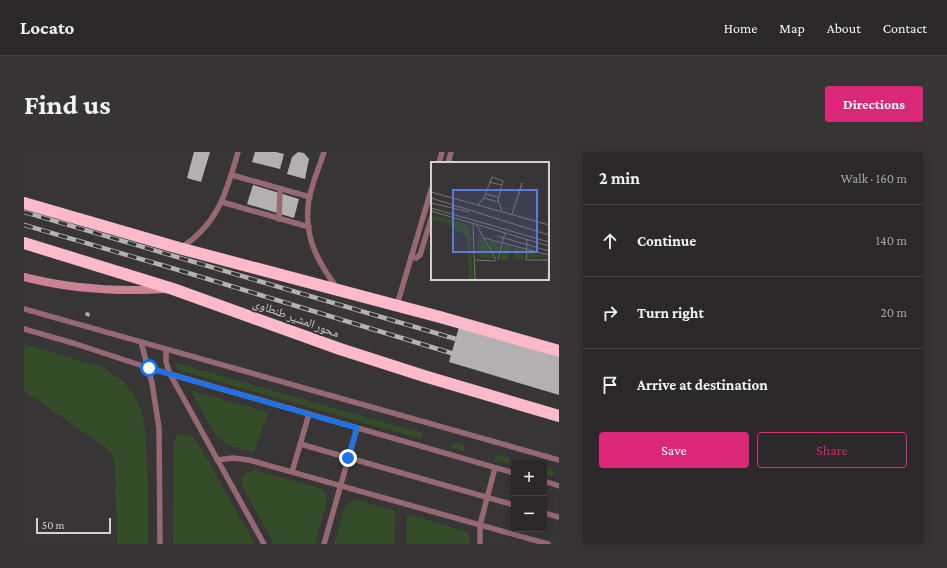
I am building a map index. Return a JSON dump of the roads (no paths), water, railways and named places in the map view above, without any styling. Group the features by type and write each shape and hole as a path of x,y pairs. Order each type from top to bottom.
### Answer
{"highway":[{"path":"24,203 179,248 339,289 559,351"},
{"name":"محور المشير طنطاوى","path":"24,244 173,288 340,349 559,416"}],"street":[{"path":"24,277 46,282 88,288 130,291 173,288"}],"lane":[{"path":"179,248 188,243 204,229 211,220 222,202 232,175 238,152"},
{"path":"324,152 310,198 308,215 309,227 311,242 318,259 327,275 339,289"},
{"path":"439,162 442,152"},
{"path":"448,162 451,152"},
{"path":"232,175 310,198"},
{"path":"280,189 280,219"},
{"path":"397,305 431,190"},
{"path":"222,202 309,227"},
{"path":"411,257 416,258 420,255 431,219"},
{"path":"24,308 559,460"},
{"path":"24,329 149,368 511,472"},
{"path":"141,342 149,368 159,428 160,544"},
{"path":"166,349 166,362 170,374 264,544"},
{"path":"292,472 309,414"},
{"path":"324,544 357,428"},
{"path":"300,444 511,504"},
{"path":"217,460 241,458 548,544"},
{"path":"480,544 480,525 496,468"},
{"path":"547,482 559,486"},
{"path":"547,514 559,517"}],"railway":[{"path":"24,212 456,339"},
{"path":"24,225 175,269 451,353"}]}
